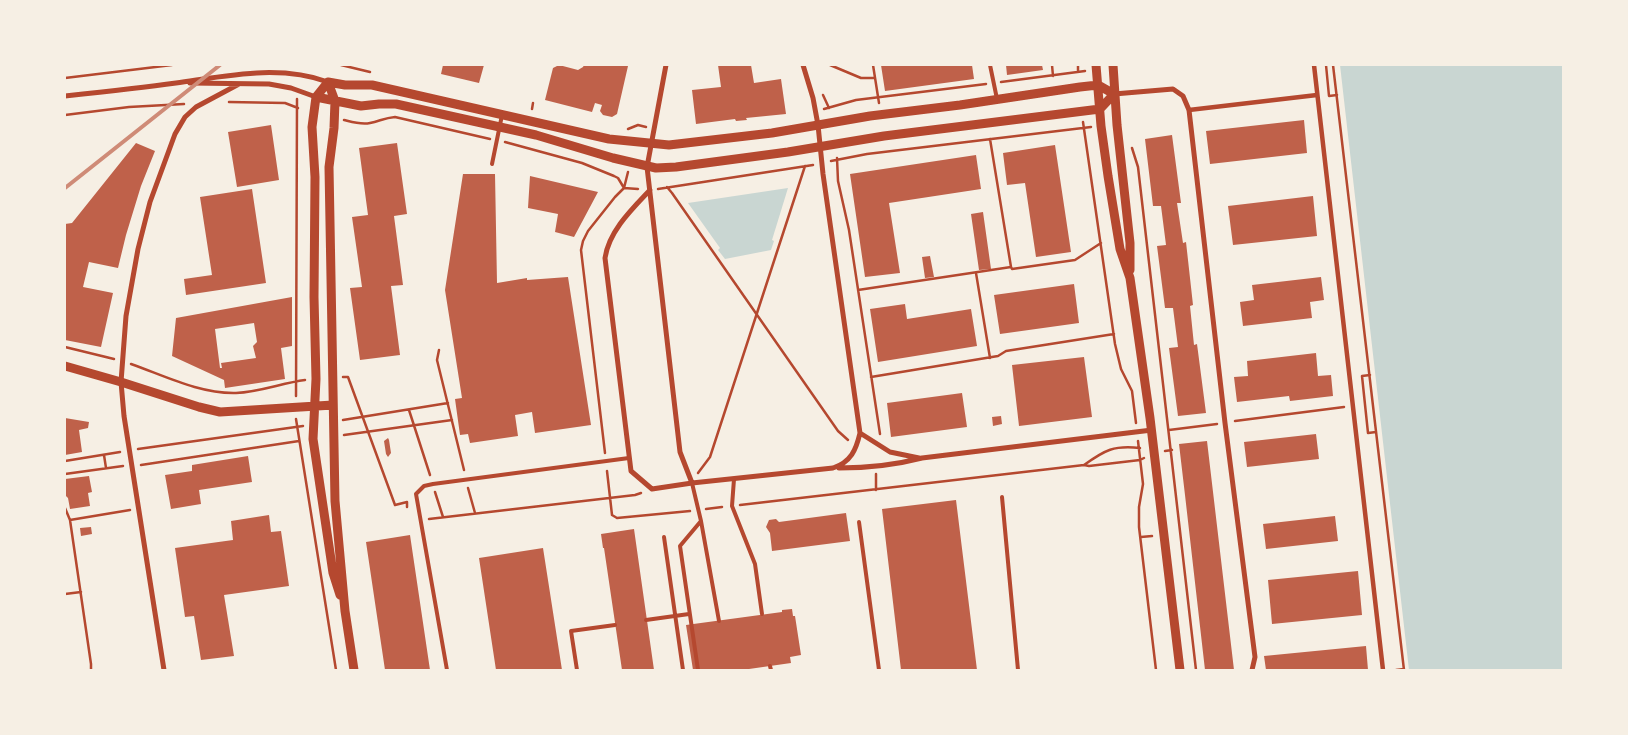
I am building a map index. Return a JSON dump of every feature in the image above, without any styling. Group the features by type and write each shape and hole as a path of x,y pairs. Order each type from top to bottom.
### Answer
{"street":[{"path":"666,65 647,167 680,452 692,483"},
{"path":"804,65 818,125 819,147 860,434 857,448 843,465 833,468"},
{"path":"1096,65 1101,126 1120,249 1130,278"},
{"path":"1113,65 1114,94 1130,243 1130,278 1152,430 1180,670"},
{"path":"1314,65 1383,670"},
{"path":"65,96 241,74 275,73 311,76 345,85 372,85 608,139 669,145 772,134 880,114 1098,85 1114,94 1173,89 1183,96 1189,110 1225,423 1255,657 1252,670"},
{"path":"328,82 316,97 312,127 315,177 315,406 313,439 333,573 345,611"},
{"path":"328,82 335,101 329,167 335,501 345,611 354,670"},
{"path":"175,83 269,84 291,88 316,97 361,106 396,104 536,135 647,167 676,167 884,136 1100,109 1114,94"},
{"path":"164,670 124,416 121,382 126,316 138,249 150,202 175,134 185,117 196,107 239,84"},
{"path":"1189,110 1317,95"},
{"path":"650,190 612,236 605,258 631,471 652,489 833,468 859,468 902,463 922,458 1152,430"},
{"path":"65,366 199,408 220,412 333,405"},
{"path":"860,434 890,452 922,458"}],"lane":[{"path":"990,65 997,99"},
{"path":"492,164 502,115"},
{"path":"447,670 416,494 424,486 433,484 629,458"},
{"path":"734,479 732,506 755,564 762,614"},
{"path":"692,483 701,521 719,621"},
{"path":"1002,497 1018,670"},
{"path":"698,670 680,546 701,521"},
{"path":"859,522 879,670"},
{"path":"664,537 683,670"},
{"path":"646,620 689,614"},
{"path":"577,670 571,631 615,625"}],"path":[{"path":"65,78 172,65"},
{"path":"828,70 830,65 861,78 875,78"},
{"path":"873,65 880,114"},
{"path":"1052,65 1053,76"},
{"path":"815,112 856,100 1078,72 1078,65"},
{"path":"1326,65 1329,96 1337,95"},
{"path":"1333,65 1404,669 1396,670"},
{"path":"65,115 129,107 138,108 215,101 285,103 314,113"},
{"path":"334,118 357,124 368,124 382,118 395,118 497,140 582,163 618,178 624,188"},
{"path":"638,124 655,129"},
{"path":"609,498 581,250 588,231 624,188 650,190 805,166 867,154 1084,128 1114,334 1121,369 1132,390 1143,484 1139,507 1141,537 1156,670"},
{"path":"990,139 1011,267"},
{"path":"837,160 838,181 849,230 881,440 879,446"},
{"path":"781,163 783,169"},
{"path":"692,483 710,457 805,166"},
{"path":"1138,167 1196,670"},
{"path":"667,187 838,431 857,448"},
{"path":"858,290 1011,267 1012,269 1075,260 1101,243"},
{"path":"976,273 990,358"},
{"path":"871,377 990,358 1006,351 1114,334"},
{"path":"65,347 89,352 194,387 218,392 237,393 296,381"},
{"path":"438,350 438,360 475,513"},
{"path":"1370,375 1362,376 1364,398 1368,433 1376,432"},
{"path":"348,377 395,505 407,502 408,512"},
{"path":"333,422 448,403"},
{"path":"1169,430 1353,405"},
{"path":"409,410 443,517 636,495 652,489"},
{"path":"333,436 452,420"},
{"path":"65,461 314,425"},
{"path":"65,474 313,439"},
{"path":"1084,465 1103,452 1115,448 1139,448"},
{"path":"104,455 106,468"},
{"path":"875,466 876,490 1140,460"},
{"path":"65,508 70,520 92,664 91,670"},
{"path":"70,520 139,509"},
{"path":"1141,537 1152,536"},
{"path":"65,594 81,592"}],"shaded area":[{"path":"1340,65 1563,65 1563,670 1409,670"},
{"path":"788,188 772,240 774,241 771,250 725,259 718,250 720,248 688,203"}],"building":[{"path":"443,65 484,65 479,83 441,74"},
{"path":"559,65 578,70 584,65 627,65 617,114 612,117 603,115 600,111 602,105 595,103 592,112 545,100 553,68"},
{"path":"718,65 751,65 754,83 781,79 786,114 746,118 747,120 736,121 735,119 696,124 692,90 721,87"},
{"path":"881,65 972,65 974,79 885,91"},
{"path":"1006,65 1042,65 1043,70 1007,75"},
{"path":"1304,120 1307,153 1210,164 1206,131"},
{"path":"271,125 279,180 237,187 228,132"},
{"path":"1172,135 1181,203 1177,203 1183,243 1186,242 1193,305 1190,306 1194,345 1197,344 1206,413 1178,416 1169,348 1178,347 1173,308 1165,308 1157,246 1166,245 1161,206 1153,206 1145,139"},
{"path":"136,143 155,151 141,186 118,268 89,262 83,287 113,293 101,347 65,340 65,224 72,223"},
{"path":"397,143 407,214 394,216 403,285 391,286 400,355 360,360 350,288 362,287 352,217 368,215 359,148"},
{"path":"1055,145 1071,252 1036,257 1025,183 1007,185 1003,153"},
{"path":"976,155 981,189 889,203 900,273 865,277 850,174"},
{"path":"463,174 495,174 497,283 527,278 527,280 568,277 591,425 535,433 532,412 515,415 518,436 470,443 468,434 460,435 455,399 462,398 445,290"},
{"path":"530,176 598,192 574,237 555,232 558,214 528,208"},
{"path":"252,189 266,283 186,295 184,279 212,275 200,197"},
{"path":"1313,196 1317,236 1233,245 1228,206"},
{"path":"983,212 991,269 979,270 971,214"},
{"path":"930,256 934,277 925,278 922,257"},
{"path":"1321,277 1324,300 1310,302 1312,318 1243,326 1240,302 1254,300 1252,285"},
{"path":"1074,284 1079,323 1000,334 994,295"},
{"path":"292,297 292,346 281,348 285,379 225,388 224,380 172,356 176,318","holes":["254,323 257,342 253,346 256,358 221,363 222,368 220,368 215,329"]},
{"path":"905,304 907,319 971,309 977,346 878,362 870,309"},
{"path":"1316,353 1318,376 1331,375 1333,396 1290,401 1289,396 1237,402 1234,377 1248,376 1247,361"},
{"path":"1084,357 1092,417 1019,426 1012,365"},
{"path":"962,393 967,427 891,437 887,403"},
{"path":"1001,416 1002,424 993,426 992,417"},
{"path":"65,418 89,422 88,428 79,430 82,452 65,455"},
{"path":"1316,434 1319,459 1247,467 1244,442"},
{"path":"388,438 391,453 388,457 384,441"},
{"path":"1207,441 1234,670 1205,670 1179,444"},
{"path":"248,456 252,482 199,490 201,504 171,509 165,475 192,471 192,465"},
{"path":"89,476 92,492 88,493 90,506 70,509 68,498 65,495 65,479"},
{"path":"956,500 977,670 901,670 882,509"},
{"path":"846,513 850,541 772,551 770,533 766,527 769,520 776,519 779,522"},
{"path":"269,515 271,532 281,531 289,586 224,595 234,656 201,660 194,616 185,617 175,548 233,540 231,521"},
{"path":"1335,516 1338,541 1266,549 1263,524"},
{"path":"91,527 92,534 81,536 80,528"},
{"path":"634,529 654,670 622,670 601,534"},
{"path":"410,535 430,670 385,670 366,542"},
{"path":"543,548 562,670 496,670 479,558"},
{"path":"1358,571 1362,615 1272,624 1268,580"},
{"path":"792,609 793,616 795,616 801,655 790,657 791,663 742,670 693,670 686,625"},
{"path":"1366,646 1368,670 1266,670 1264,656"}],"railway":[{"path":"65,188 220,65"}]}
